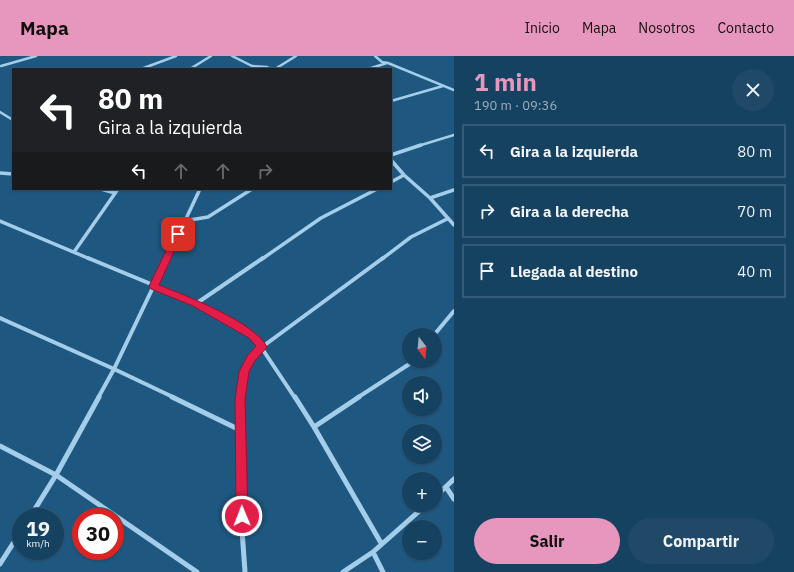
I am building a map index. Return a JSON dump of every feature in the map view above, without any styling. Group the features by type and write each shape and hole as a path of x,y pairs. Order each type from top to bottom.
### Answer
{"street":[{"path":"1,66 36,56"},
{"path":"144,68 176,56"},
{"path":"192,68 211,56"},
{"path":"232,56 251,67 267,66 270,68"},
{"path":"277,68 296,56"},
{"path":"375,56 382,62 388,62 454,90"},
{"path":"371,68 388,62"},
{"path":"392,101 444,86"},
{"path":"0,112 12,119"},
{"path":"392,155 454,135"},
{"path":"392,161 404,175 430,198 454,225"},
{"path":"0,173 12,174"},
{"path":"392,181 404,175"},
{"path":"104,190 115,193"},
{"path":"74,252 117,190"},
{"path":"36,508 56,475 114,369 200,190"},
{"path":"184,221 208,217 250,190"},
{"path":"197,303 321,218 375,190"},
{"path":"430,198 454,190"},
{"path":"245,572 242,530 240,399 244,372 251,359 262,347 410,237 448,219"},
{"path":"0,221 197,303 253,335 314,427 381,544"},
{"path":"440,328 454,311"},
{"path":"0,318 114,369 240,430"},
{"path":"314,427 403,368"},
{"path":"0,446 56,475 197,572"},
{"path":"442,491 454,479"},
{"path":"446,487 454,499"},
{"path":"343,572 373,552 418,512"},
{"path":"0,564 12,545"},
{"path":"373,552 383,572"}],"route":[{"path":"178,234 154,286 197,303 253,335 262,347 251,359 244,372 240,399 242,516"}]}
